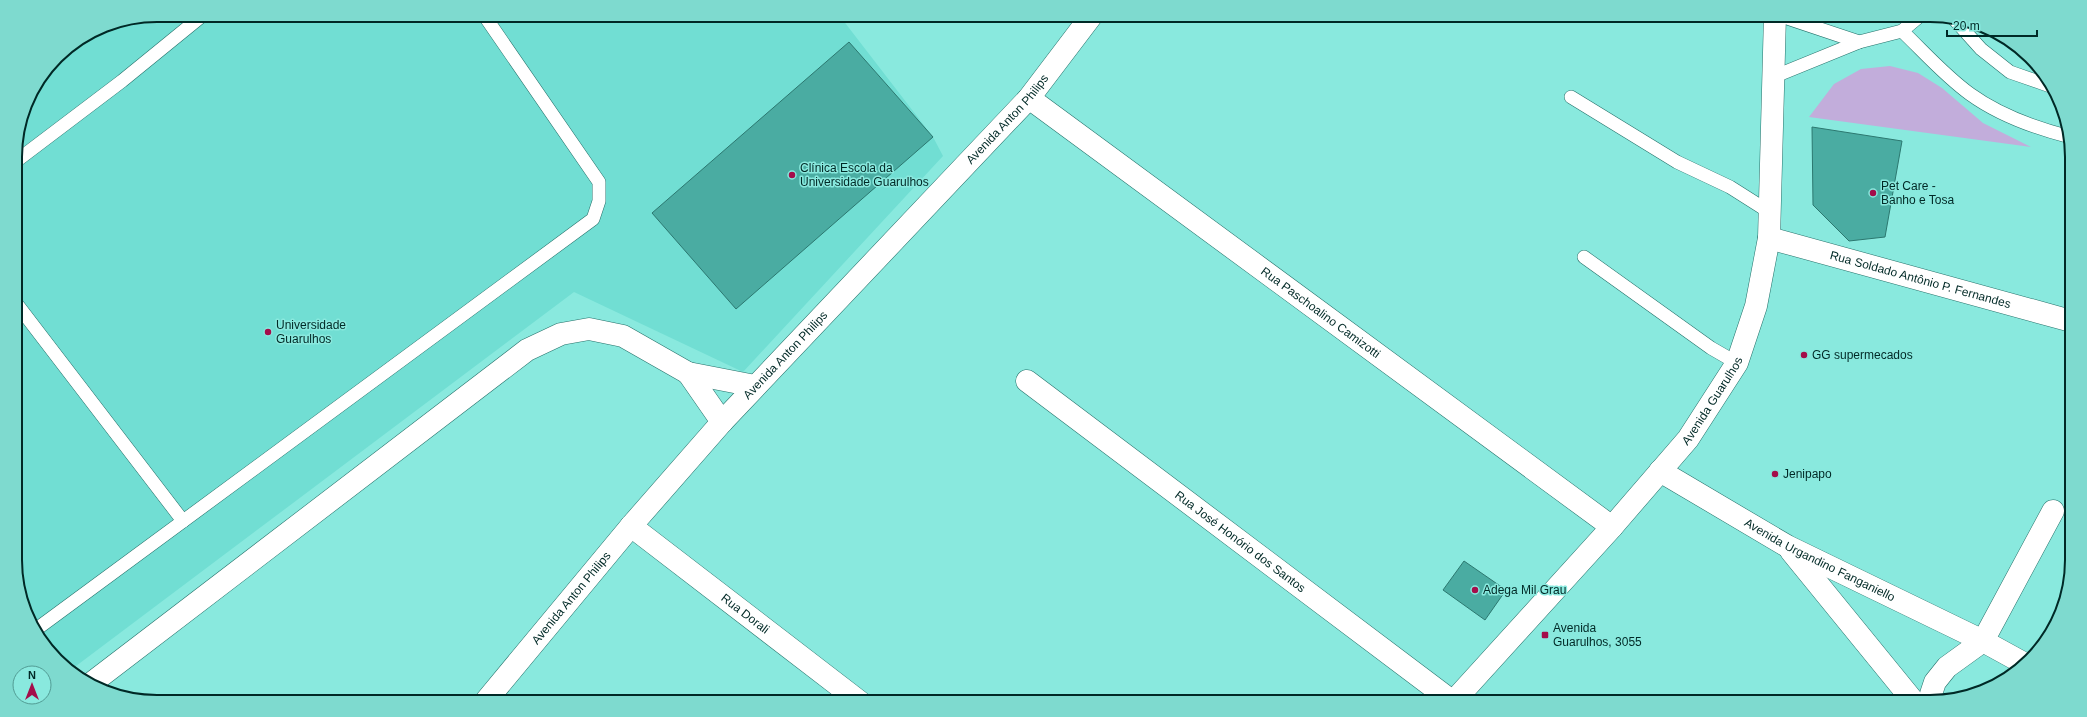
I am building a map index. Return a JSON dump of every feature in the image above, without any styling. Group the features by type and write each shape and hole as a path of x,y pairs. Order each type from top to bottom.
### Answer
{"street":[{"name":"Avenida Anton Philips","path":"491,695 631,526 722,422 1029,98 1087,22"},
{"name":"Avenida Guarulhos","path":"1459,695 1612,527 1688,439 1737,363 1756,306 1769,238 1771,213 1774,22"},
{"name":"Rua Paschoalino Camizotti","path":"1029,98 1612,527"},
{"name":"Rua Soldado Antônio P. Fernandes","path":"1769,238 2065,319"},
{"path":"95,680 526,350 561,334 589,329 623,336 688,374 755,386"},
{"path":"688,374 722,422"},
{"name":"Rua José Honório dos Santos","path":"1028,381 1444,695"},
{"name":"Avenida Urgandino Fanganiello","path":"1660,471 1787,546 1983,641 2020,661"},
{"path":"1931,695 1935,682 1947,667 1983,641 2053,511"},
{"name":"Rua Dorali","path":"631,526 851,695"},
{"path":"1787,546 1908,695"}],"lane":[{"path":"22,157 122,81 194,22"},
{"path":"40,627 593,219 599,201 599,182 489,22"},
{"path":"1799,22 1859,42"},
{"path":"1773,77 1859,42 1902,31 1913,22"},
{"path":"1960,26 1981,49 2010,72 2043,83"},
{"path":"1902,31 1945,73 1970,94 2000,113 2041,129 2063,135"},
{"path":"1571,97 1678,162 1730,187 1771,213"},
{"path":"1584,257 1711,348 1737,363"},
{"path":"22,311 183,521"}],"shaded area":[{"name":"Universidade Guarulhos","path":"157,22 844,22 933,137 943,156 743,372 574,292 75,667 55,649 45,635 29,604 23,578 22,560 22,148 32,105 40,89 61,61 89,40 113,29 139,23"},
{"path":"1890,66 1918,73 1942,88 1983,123 2031,147 1809,117 1834,84 1861,69"}],"building":[{"name":"Clínica Escola da Universidade Guarulhos","path":"849,42 933,137 736,309 652,213"},
{"path":"1812,127 1902,141 1885,237 1849,241 1813,205"},
{"name":"Adega Mil Grau","path":"1464,561 1506,590 1485,620 1443,590"}],"place":[{"name":"Clínica Escola da Universidade Guarulhos","path":"792,175"},
{"name":"Pet Care - Banho e Tosa","path":"1873,193"},
{"name":"Universidade Guarulhos","path":"268,332"},
{"name":"GG supermecados","path":"1804,355"},
{"name":"Jenipapo","path":"1775,474"},
{"name":"Adega Mil Grau","path":"1475,590"},
{"name":"Avenida Guarulhos, 3055","path":"1545,635"}]}
